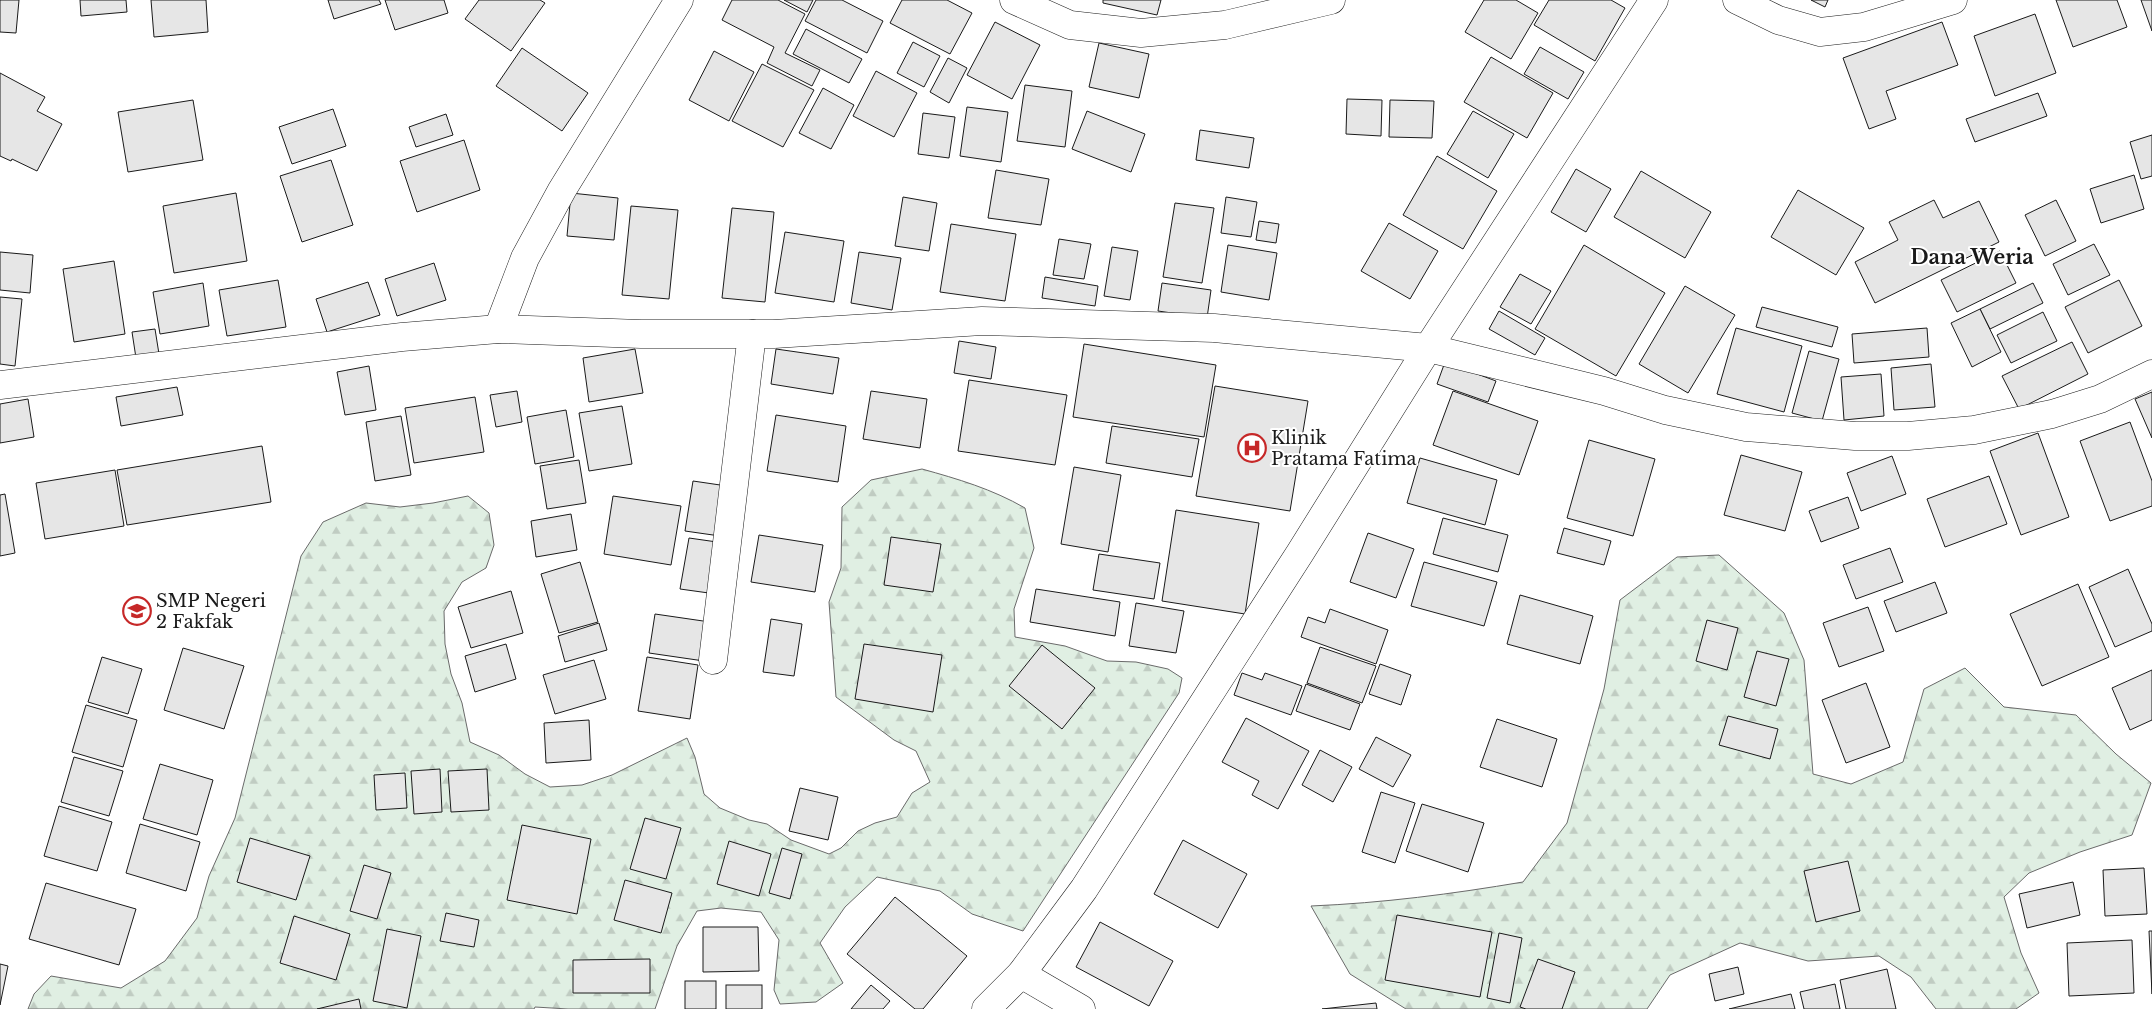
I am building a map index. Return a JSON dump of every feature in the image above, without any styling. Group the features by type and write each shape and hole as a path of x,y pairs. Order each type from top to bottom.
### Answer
{"street":[{"path":"498,329 526,258 562,190 679,0"},
{"path":"1014,0 1070,25 1141,33 1225,25 1331,0"},
{"path":"986,1009 1021,974 1084,889 1300,553 1428,348 1654,0"},
{"path":"1737,0 1778,20 1820,32 1864,27 1953,0"},
{"path":"0,385 402,337 498,329 641,334 752,334 982,321 1214,328 1428,348 1604,391 1665,410 1746,427 1855,436 1908,436 1974,430 2052,414 2100,399 2152,374"},
{"path":"713,660 752,334"},
{"path":"1021,974 1081,1009"}],"green space":[{"path":"922,469 987,490 1025,508 1034,548 1014,609 1015,637 1065,646 1107,661 1136,662 1168,669 1182,678 1179,693 1023,931 972,914 940,891 877,877 845,907 820,943 843,983 816,1002 780,1004 774,990 779,940 761,912 721,908 697,911 677,946 655,1009 535,1007 534,1009 28,1009 34,994 51,976 121,988 165,961 197,918 209,876 235,818 301,556 323,522 366,503 400,507 468,496 489,513 494,545 486,568 462,582 444,611 445,644 451,674 462,703 470,742 499,755 525,774 550,787 582,785 612,775 687,738 695,757 704,794 720,808 749,820 767,824 791,840 829,854 841,848 858,831 875,823 897,817 912,793 930,782 916,751 894,740 836,697 829,602 841,568 842,507 871,480"},
{"path":"1719,555 1784,613 1804,660 1813,774 1851,784 1903,762 1924,689 1965,668 2004,707 2076,715 2116,754 2151,783 2132,835 2080,852 2029,873 2004,897 2021,953 2039,993 2016,1009 1936,1009 1911,977 1879,956 1808,961 1740,943 1670,975 1647,1009 1406,1009 1350,974 1311,906 1365,903 1523,882 1567,823 1604,689 1620,600 1677,557"}],"building":[{"path":"0,0 19,0 16,33 0,32"},
{"path":"80,0 126,0 127,12 81,16"},
{"path":"151,0 206,0 208,32 154,37"},
{"path":"328,0 379,0 381,4 334,19"},
{"path":"385,0 444,0 448,13 395,30"},
{"path":"479,0 540,0 545,3 511,51 465,19"},
{"path":"732,0 778,0 805,14 785,53 820,70 812,86 767,63 774,47 722,20"},
{"path":"784,0 813,0 807,12"},
{"path":"816,0 842,0 883,21 867,53 805,21"},
{"path":"902,0 947,0 972,13 950,54 890,23"},
{"path":"1103,0 1161,0 1157,15 1103,3"},
{"path":"1484,0 1516,0 1538,13 1511,59 1465,32"},
{"path":"1549,0 1611,0 1625,8 1595,61 1534,25"},
{"path":"1811,0 1828,0 1825,7"},
{"path":"2056,0 2117,0 2127,27 2073,47"},
{"path":"2141,0 2152,0 2152,31"},
{"path":"2035,14 2056,73 1995,96 1974,36"},
{"path":"995,22 1040,45 1012,99 967,75"},
{"path":"1942,22 1958,65 1886,91 1896,119 1869,129 1843,58"},
{"path":"806,29 862,59 849,83 793,54"},
{"path":"913,42 940,56 924,87 897,73"},
{"path":"1099,43 1149,54 1139,98 1089,87"},
{"path":"1540,47 1584,72 1568,99 1524,74"},
{"path":"522,48 588,93 562,131 496,86"},
{"path":"714,51 754,72 729,121 689,100"},
{"path":"1491,57 1553,93 1527,138 1464,102"},
{"path":"948,58 967,68 949,103 930,92"},
{"path":"762,64 814,90 783,147 732,121"},
{"path":"876,71 917,93 894,137 853,116"},
{"path":"0,73 45,97 37,111 62,124 37,171 12,159 11,161 0,156"},
{"path":"1025,85 1072,91 1065,147 1017,141"},
{"path":"823,88 854,105 831,149 799,133"},
{"path":"2038,93 2047,116 1975,142 1966,119"},
{"path":"1347,99 1382,100 1381,136 1346,134"},
{"path":"193,100 203,160 128,172 118,112"},
{"path":"1390,100 1434,101 1432,138 1389,137"},
{"path":"967,107 1008,112 1001,162 960,156"},
{"path":"333,109 346,146 292,164 279,127"},
{"path":"1087,111 1145,134 1131,172 1072,149"},
{"path":"1473,111 1514,134 1488,178 1447,154"},
{"path":"923,113 955,117 949,158 918,154"},
{"path":"446,114 453,135 416,147 409,127"},
{"path":"1200,130 1254,138 1249,168 1196,160"},
{"path":"2152,135 2152,176 2141,179 2130,142"},
{"path":"464,140 480,190 417,212 400,161"},
{"path":"1437,156 1497,191 1463,249 1403,215"},
{"path":"331,160 353,225 302,242 280,176"},
{"path":"1576,169 1611,189 1586,232 1551,212"},
{"path":"996,170 1049,179 1041,225 988,218"},
{"path":"1641,171 1711,212 1685,258 1614,217"},
{"path":"2134,175 2144,209 2101,223 2090,189"},
{"path":"1798,190 1864,228 1836,275 1771,237"},
{"path":"236,193 247,261 174,273 163,206"},
{"path":"571,193 618,198 614,240 567,236"},
{"path":"903,197 937,203 929,251 895,246"},
{"path":"1226,197 1257,202 1251,237 1221,233"},
{"path":"1934,200 1943,218 1979,201 1999,242 1875,303 1855,262 1898,240 1889,222"},
{"path":"2056,200 2076,241 2045,256 2025,215"},
{"path":"1175,203 1214,208 1202,283 1163,277"},
{"path":"631,206 678,210 669,299 622,295"},
{"path":"732,208 774,212 765,302 722,298"},
{"path":"1259,221 1279,224 1276,243 1256,240"},
{"path":"1389,223 1438,251 1410,299 1361,271"},
{"path":"951,224 1016,234 1005,301 940,292"},
{"path":"785,232 844,241 834,302 775,293"},
{"path":"1059,239 1091,244 1084,279 1053,275"},
{"path":"2094,244 2110,275 2068,295 2053,264"},
{"path":"1228,245 1277,253 1269,300 1221,292"},
{"path":"1584,245 1665,293 1616,376 1535,329"},
{"path":"1112,247 1138,251 1130,300 1104,296"},
{"path":"2000,251 2016,283 1957,312 1941,280"},
{"path":"0,252 33,255 30,293 0,290"},
{"path":"859,252 901,258 892,310 851,303"},
{"path":"114,261 125,334 74,342 63,269"},
{"path":"434,263 446,300 397,316 385,279"},
{"path":"1520,274 1551,291 1531,324 1500,307"},
{"path":"1045,277 1098,286 1095,306 1042,298"},
{"path":"278,280 286,327 227,336 219,290"},
{"path":"2119,280 2142,326 2088,353 2065,307"},
{"path":"368,282 380,315 327,332 316,299"},
{"path":"203,283 209,326 160,334 153,292"},
{"path":"1162,283 1211,290 1207,318 1158,311"},
{"path":"2033,283 2043,303 1990,329 1980,309"},
{"path":"1685,286 1735,315 1688,393 1639,364"},
{"path":"0,297 22,299 15,366 0,364"},
{"path":"1762,307 1838,327 1832,347 1756,327"},
{"path":"1980,309 2001,352 1972,367 1951,323"},
{"path":"1499,311 1545,338 1535,355 1489,329"},
{"path":"2043,312 2057,341 2011,363 1997,335"},
{"path":"1736,328 1802,346 1784,412 1717,394"},
{"path":"1927,328 1929,357 1854,363 1852,334"},
{"path":"155,329 159,354 136,358 132,332"},
{"path":"959,341 996,347 991,379 954,373"},
{"path":"2072,342 2088,374 2019,409 2002,376"},
{"path":"1084,344 1216,365 1204,437 1073,417"},
{"path":"635,349 643,393 589,402 583,358"},
{"path":"776,349 839,358 833,394 771,384"},
{"path":"1809,351 1839,359 1822,421 1792,413"},
{"path":"1445,362 1496,381 1488,402 1437,384"},
{"path":"1931,364 1935,407 1894,410 1891,368"},
{"path":"369,366 376,410 345,415 337,372"},
{"path":"1881,374 1884,416 1844,420 1841,377"},
{"path":"969,380 1067,395 1055,465 958,451"},
{"name":"Klinik Pratama Fatima","path":"1215,386 1308,401 1290,511 1196,496"},
{"path":"177,387 183,415 121,426 116,397"},
{"path":"517,391 522,422 496,427 490,395"},
{"path":"871,391 927,399 920,448 863,439"},
{"path":"1453,391 1538,421 1519,475 1433,445"},
{"path":"2152,392 2152,438 2135,399"},
{"path":"475,397 484,452 414,463 405,408"},
{"path":"28,399 34,437 0,443 0,404"},
{"path":"622,406 632,464 589,471 579,413"},
{"path":"566,410 574,457 535,464 527,417"},
{"path":"776,415 846,426 838,482 767,471"},
{"path":"401,416 411,475 375,481 366,422"},
{"path":"2130,422 2152,481 2152,506 2110,521 2080,441"},
{"path":"1112,426 1199,439 1192,477 1106,463"},
{"path":"2038,433 2069,517 2021,535 1990,451"},
{"path":"1589,440 1655,459 1633,536 1567,518"},
{"path":"262,446 271,502 127,525 117,470"},
{"path":"1741,455 1802,472 1785,531 1724,515"},
{"path":"1892,456 1906,494 1861,511 1847,473"},
{"path":"1420,458 1497,480 1485,525 1407,503"},
{"path":"579,460 586,503 547,509 540,466"},
{"path":"1074,467 1121,475 1108,552 1061,544"},
{"path":"115,470 124,526 45,539 36,483"},
{"path":"1989,476 2007,524 1945,547 1927,499"},
{"path":"693,481 727,486 720,536 685,531"},
{"path":"5,494 15,553 0,556 0,495"},
{"path":"613,496 681,506 671,565 604,554"},
{"path":"1848,497 1859,528 1821,542 1809,511"},
{"path":"1176,510 1259,523 1245,614 1162,601"},
{"path":"571,514 577,550 536,557 531,521"},
{"path":"1443,518 1508,535 1498,572 1433,554"},
{"path":"1564,528 1611,541 1604,565 1557,553"},
{"path":"1368,533 1414,549 1396,598 1350,582"},
{"path":"759,535 823,545 815,592 751,582"},
{"path":"891,537 941,544 933,592 884,585"},
{"path":"689,538 724,543 716,594 680,589"},
{"path":"1890,548 1903,582 1856,599 1843,565"},
{"path":"1099,554 1160,563 1154,599 1093,590"},
{"path":"580,562 598,622 559,633 541,574"},
{"path":"1424,562 1497,582 1484,626 1411,606"},
{"path":"2128,569 2152,624 2152,631 2115,647 2089,587"},
{"path":"1935,582 1947,613 1896,632 1884,601"},
{"path":"2078,584 2109,657 2042,686 2010,614"},
{"path":"1036,589 1120,602 1115,636 1030,622"},
{"path":"511,591 523,633 471,648 458,607"},
{"path":"1520,595 1593,616 1580,664 1507,644"},
{"path":"1136,603 1184,611 1176,653 1129,646"},
{"path":"1868,607 1884,651 1839,667 1823,623"},
{"path":"1330,609 1388,630 1376,664 1301,637 1308,617 1325,623"},
{"path":"655,614 710,622 704,661 649,653"},
{"path":"771,619 802,624 794,676 763,672"},
{"path":"1707,620 1738,628 1727,670 1696,661"},
{"path":"599,623 607,650 565,662 558,636"},
{"path":"506,644 516,679 475,692 465,656"},
{"path":"864,644 942,655 933,712 855,699"},
{"path":"1042,645 1095,688 1062,729 1009,686"},
{"path":"1320,647 1376,666 1362,703 1307,683"},
{"path":"183,648 244,666 224,729 164,710"},
{"path":"1757,651 1789,659 1776,706 1744,697"},
{"path":"102,657 142,669 128,714 88,702"},
{"path":"647,657 698,665 690,719 638,711"},
{"path":"594,660 606,699 555,714 543,675"},
{"path":"1380,664 1411,675 1401,705 1369,694"},
{"path":"2152,670 2152,720 2130,730 2112,688"},
{"path":"1242,673 1262,680 1265,673 1302,686 1291,715 1234,695"},
{"path":"1866,683 1890,747 1846,763 1822,700"},
{"path":"1306,684 1360,704 1350,730 1296,711"},
{"path":"86,705 137,720 123,767 72,752"},
{"path":"1728,716 1778,729 1770,759 1719,745"},
{"path":"1246,718 1309,751 1278,809 1252,795 1259,781 1222,762"},
{"path":"1497,719 1557,739 1542,787 1480,767"},
{"path":"589,720 591,760 546,763 544,723"},
{"path":"1376,737 1411,755 1393,787 1359,769"},
{"path":"1320,750 1352,767 1333,802 1302,785"},
{"path":"74,757 123,771 109,816 61,802"},
{"path":"160,764 213,780 197,835 143,819"},
{"path":"440,769 442,812 414,814 411,771"},
{"path":"487,769 489,810 451,812 448,771"},
{"path":"405,773 407,808 376,810 374,775"},
{"path":"800,788 838,797 828,840 789,831"},
{"path":"1381,792 1415,803 1395,863 1362,852"},
{"path":"1422,804 1484,823 1468,872 1406,851"},
{"path":"59,806 112,822 97,871 44,856"},
{"path":"645,818 681,828 666,879 630,869"},
{"path":"140,824 200,842 186,891 126,873"},
{"path":"522,825 591,839 577,914 507,900"},
{"path":"250,838 310,856 296,900 237,882"},
{"path":"1183,840 1247,874 1218,928 1154,894"},
{"path":"729,841 771,854 759,896 717,884"},
{"path":"782,848 802,854 790,899 769,893"},
{"path":"1848,861 1860,911 1816,922 1804,871"},
{"path":"364,865 391,873 377,919 350,911"},
{"path":"2144,868 2147,914 2105,916 2103,870"},
{"path":"625,880 672,893 661,933 614,920"},
{"path":"2073,882 2080,915 2027,928 2019,894"},
{"path":"46,883 136,909 119,965 29,939"},
{"path":"895,897 967,956 923,1009 915,1009 847,954"},
{"path":"446,913 479,920 474,947 440,941"},
{"path":"1397,915 1492,932 1480,997 1385,980"},
{"path":"294,916 350,934 336,980 280,963"},
{"path":"1100,922 1173,961 1149,1006 1076,967"},
{"path":"703,927 758,927 759,971 703,972"},
{"path":"387,929 421,936 407,1008 373,1001"},
{"path":"2149,931 2152,931 2152,994"},
{"path":"1499,933 1522,938 1510,1003 1487,998"},
{"path":"2132,940 2134,993 2069,996 2067,943"},
{"path":"650,959 650,993 573,993 573,960"},
{"path":"1538,959 1575,972 1562,1009 1526,1009 1520,1007"},
{"path":"0,964 8,966 0,1005"},
{"path":"1738,967 1744,994 1715,1001 1709,974"},
{"path":"1887,969 1896,1009 1846,1009 1840,980"},
{"path":"685,981 716,981 716,1009 685,1009"},
{"path":"1835,984 1840,1009 1804,1009 1800,992"},
{"path":"726,985 762,985 762,1009 726,1009"},
{"path":"871,985 890,1001 883,1009 851,1009"},
{"path":"1791,994 1795,1009 1729,1009"},
{"path":"359,999 361,1009 317,1009"},
{"path":"1376,1003 1377,1009 1322,1009"}],"place":[{"name":"Klinik Pratama Fatima","path":"1252,448"},
{"name":"SMP Negeri 2 Fakfak","path":"137,611"}],"district":[{"name":"Dana Weria","path":"1972,257"}]}
